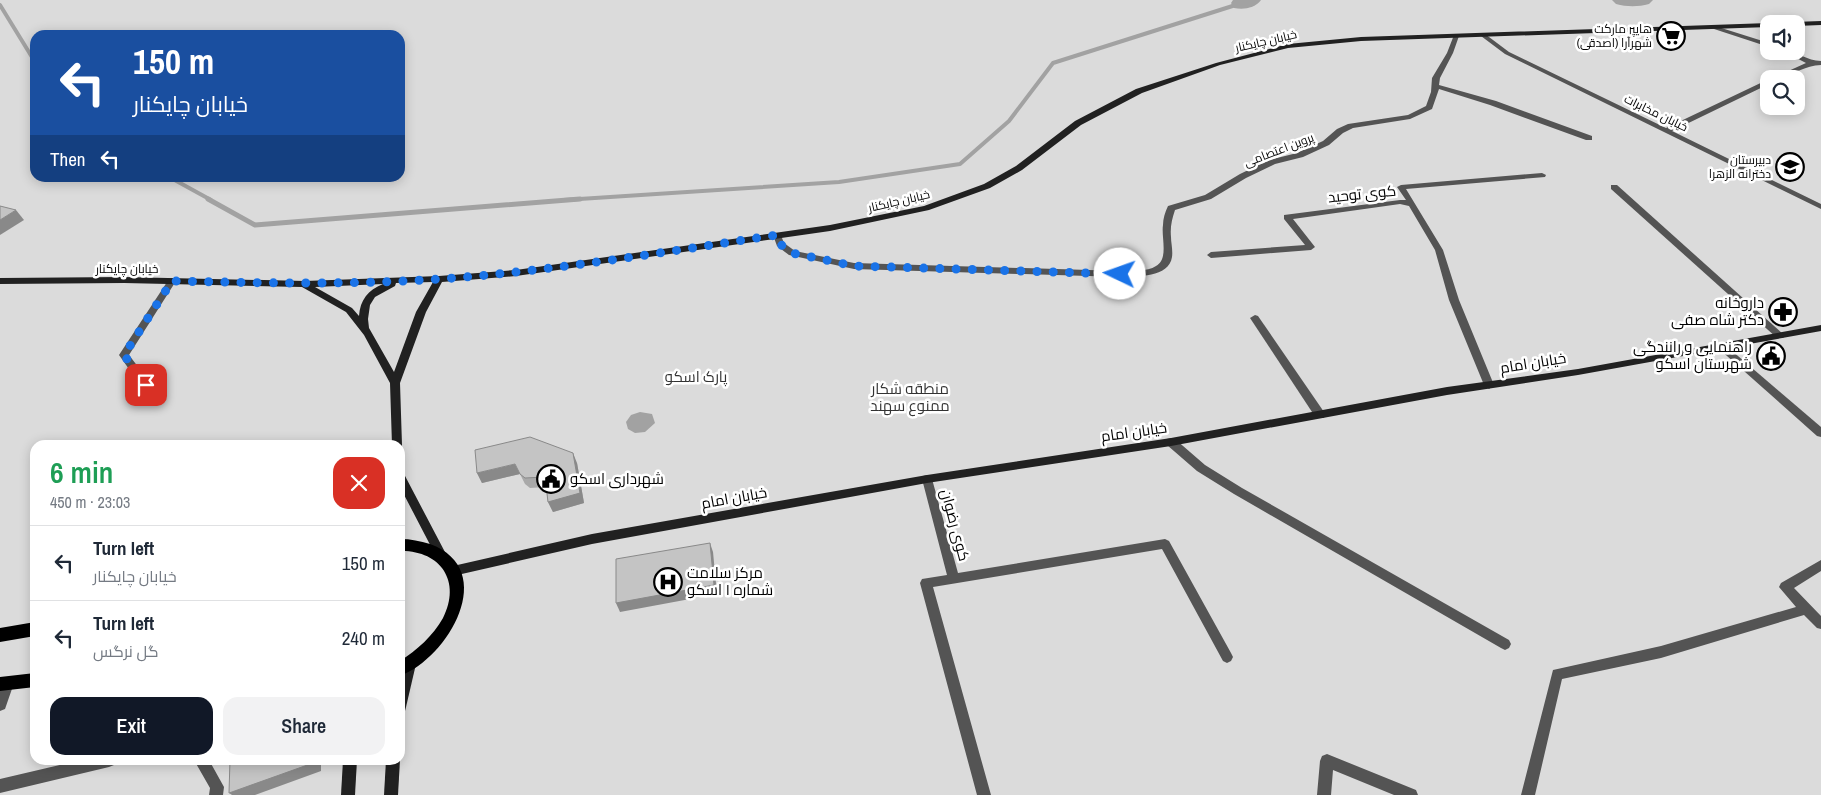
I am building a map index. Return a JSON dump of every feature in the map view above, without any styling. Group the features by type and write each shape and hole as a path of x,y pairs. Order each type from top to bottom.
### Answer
{"main road":[{"path":"1805,23 1821,22"},
{"name":"خیابان چایکنار","path":"0,281 172,281 305,284 439,279 516,272 830,228 926,208 987,186 1019,168 1078,123 1139,91 1218,64 1288,46 1361,39 1760,25"},
{"path":"396,440 395,383 422,312 439,279"},
{"path":"364,328 363,313 369,296 382,287 412,280"},
{"path":"305,284 349,310 364,328 395,383"},
{"name":"خیابان امام","path":"453,572 592,539 927,479 1171,442 1821,328"},
{"path":"405,487 442,557 453,572 458,588 455,607 446,628 430,647 405,667"},
{"path":"405,546 425,548 442,557"},
{"path":"0,635 30,630"},
{"path":"4,683 30,680"},
{"path":"348,795 350,765"},
{"path":"391,795 393,765"}],"street":[{"path":"1713,27 1760,43"},
{"name":"خیابان مخابرات","path":"1483,35 1507,53 1821,207"},
{"name":"پروین اعتصامی","path":"777,235 780,244 792,253 854,266 1141,274 1158,270 1165,266 1169,260 1167,218 1171,208 1208,197 1243,176 1272,162 1300,154 1326,143 1351,126 1410,117 1429,107 1436,86 1436,78 1450,53 1456,36"},
{"path":"1805,60 1812,63"},
{"path":"1795,70 1812,63 1821,63"},
{"path":"1666,131 1760,85"},
{"path":"1436,86 1493,103 1590,138"},
{"path":"1412,204 1401,187 1542,176"},
{"path":"1614,187 1780,336"},
{"name":"کوی توحید","path":"1211,255 1311,247 1287,217 1400,202 1412,204 1438,250 1454,300 1489,385"},
{"path":"157,400 124,355 172,281"},
{"path":"1255,318 1320,415"},
{"path":"1721,346 1821,433"},
{"path":"1171,442 1201,468 1238,492 1505,644"},
{"name":"کوی رضوان","path":"927,479 954,579"},
{"path":"984,795 926,583 1165,544 1226,657"},
{"path":"1821,565 1785,587 1821,624"},
{"path":"1528,795 1557,674 1661,652 1806,609"},
{"path":"0,705 4,683"},
{"path":"1324,795 1327,761 1411,795"},
{"path":"0,786 88,765"},
{"path":"204,765 216,787 216,795"}],"green space":[{"name":"منطقه شکار ممنوع سهند","path":"0,0 1821,0 1821,795 0,795"}],"shaded area":[{"path":"640,412 652,414 655,423 645,432 635,433 628,429 626,422 631,415"}],"building":[{"path":"0,206 16,210 0,220"},
{"name":"شهرداری اسکو","path":"530,437 573,453 580,493 548,502 545,477 525,478 520,474 515,464 477,473 475,450"},
{"name":"مرکز سلامت شماره ۱ اسکو","path":"710,543 714,585 616,603 616,559"},
{"path":"230,765 307,765 229,793"}],"waterway":[{"path":"1242,3 1250,0"},
{"path":"1623,0 1642,0"},
{"path":"564,200 839,182 960,164 1009,121 1053,63 1242,3"},
{"path":"0,5 30,54"},
{"path":"178,182 211,200"},
{"path":"208,199 255,225 580,199"}],"place":[{"name":"هایپر مارکت شهرآرا (اصدقی)","path":"1671,36"},
{"name":"دبیرستان دخترانه الزهرا","path":"1790,167"},
{"name":"داروخانه دکتر شاه صفی","path":"1783,312"},
{"name":"راهنمایی و رانندگی شهرستان اسکو","path":"1771,356"},
{"name":"شهرداری اسکو","path":"551,479"},
{"name":"مرکز سلامت شماره ۱ اسکو","path":"668,582"}],"route":[{"path":"146,385 124,355 172,281 305,284 439,279 516,272 777,235 780,244 792,253 854,266 977,268 1120,274"}],"park label":[{"name":"پارک اسکو","path":"696,377"}]}
